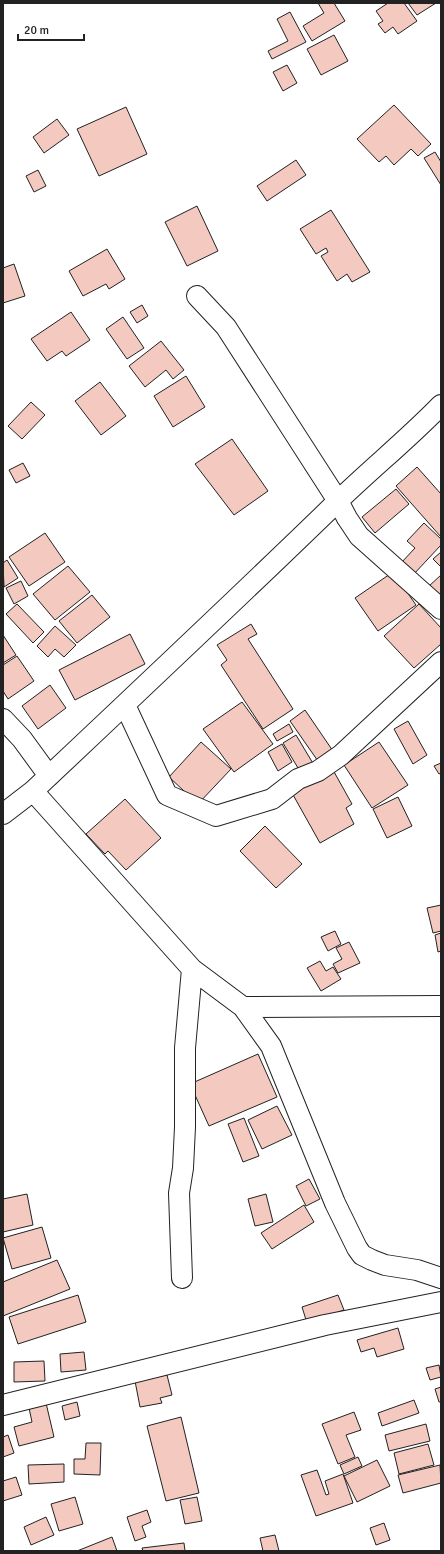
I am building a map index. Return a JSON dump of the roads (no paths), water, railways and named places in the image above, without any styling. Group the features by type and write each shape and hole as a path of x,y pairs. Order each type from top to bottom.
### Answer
{"street":[{"path":"197,296 226,327 359,536 441,609"},
{"path":"3,814 33,791 276,562 338,501 400,446 441,405"},
{"path":"125,705 167,796 216,816 272,799 298,779 318,771 341,756 441,662"},
{"path":"3,719 22,739 49,776"},
{"path":"33,791 192,969 242,1007 271,1046 335,1203 357,1248 362,1255 385,1265 417,1270 441,1278"},
{"path":"182,1278 179,1193 183,1168 185,1127 185,1048 192,969"},
{"path":"242,1007 441,1006"},
{"path":"3,1405 325,1325 441,1302"}]}
